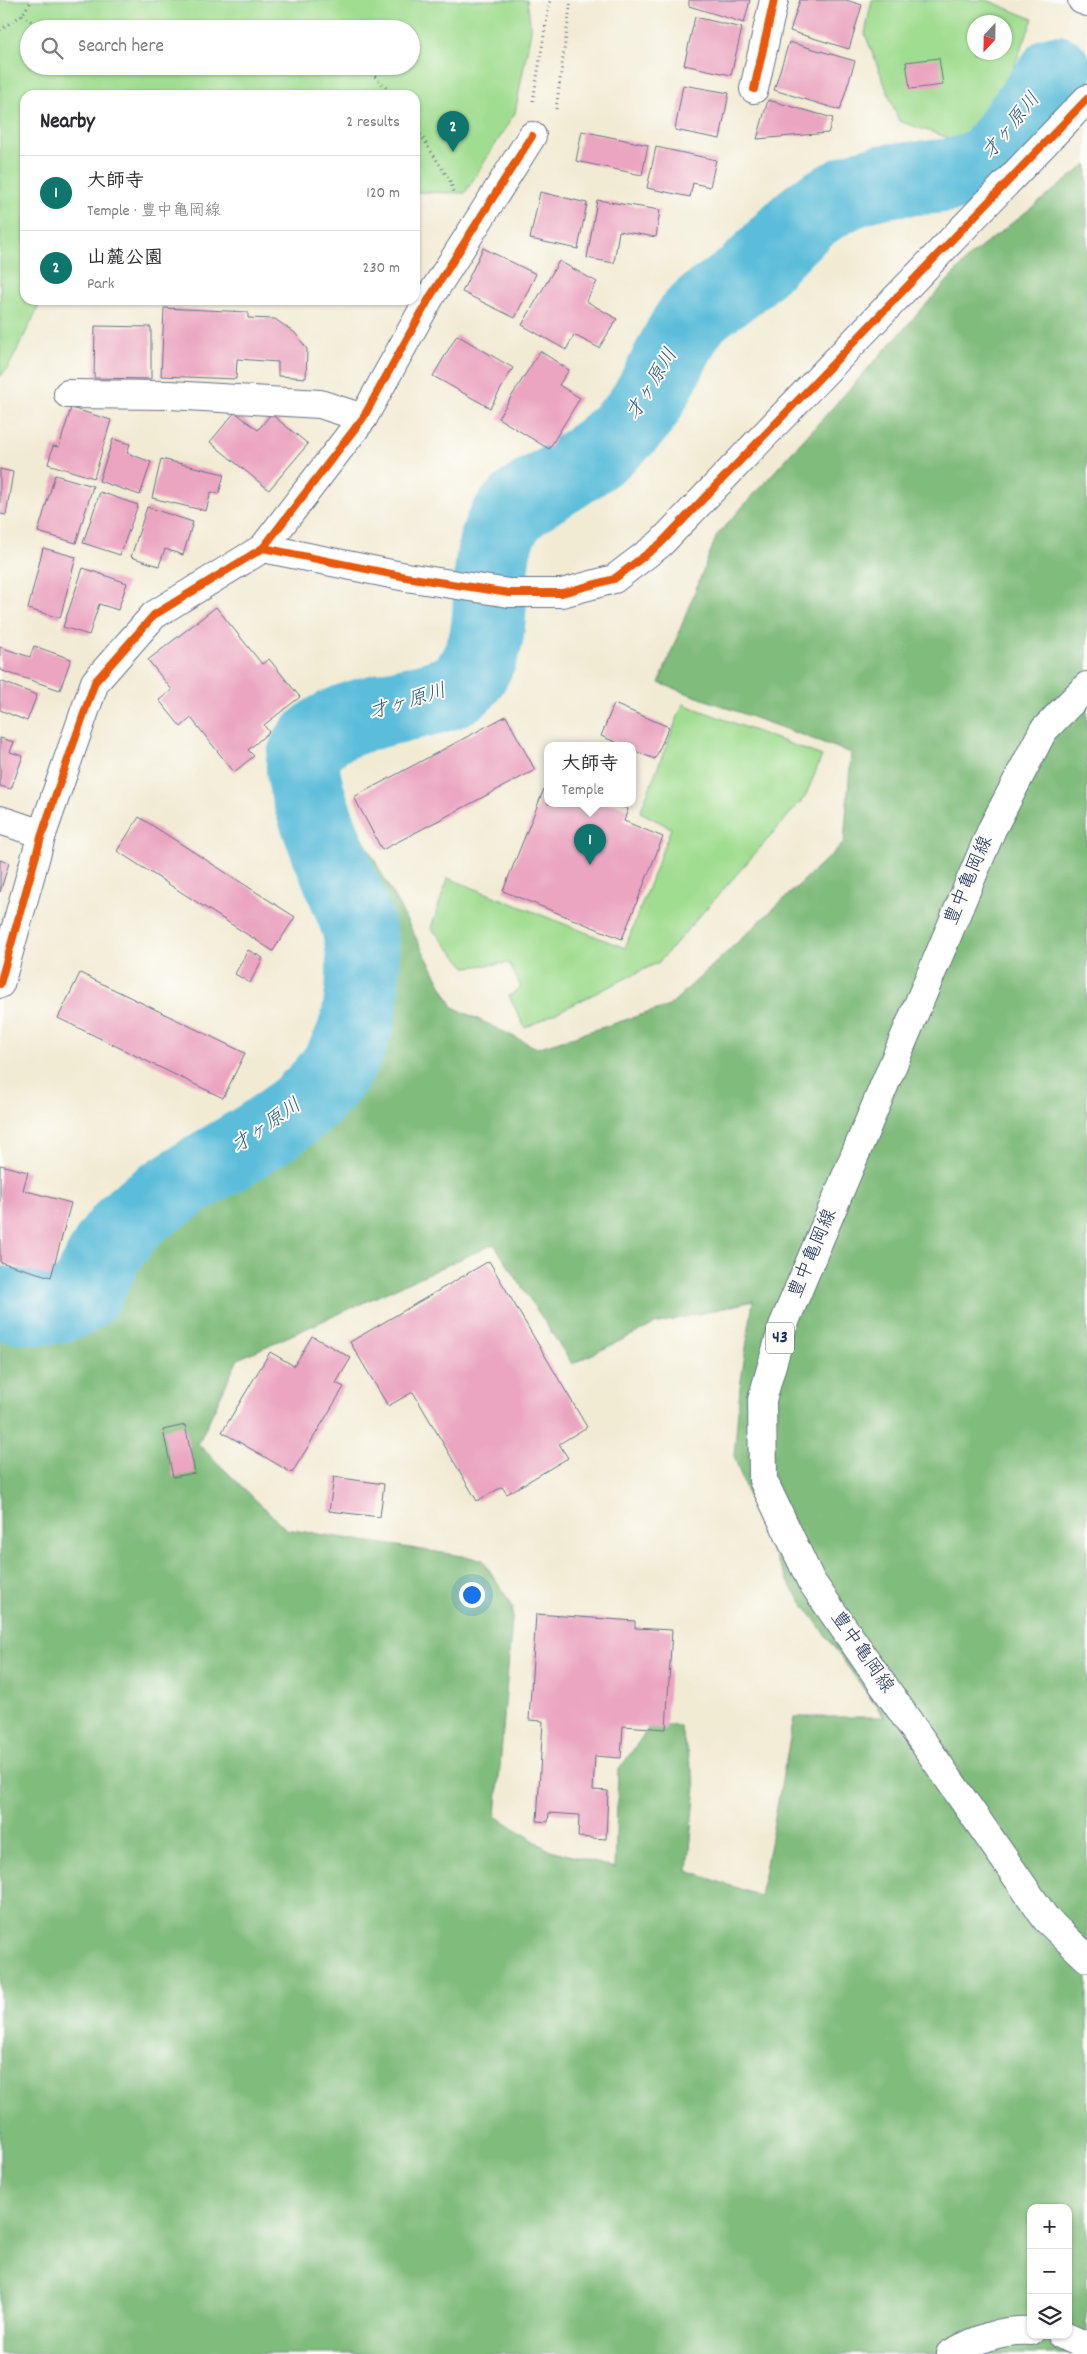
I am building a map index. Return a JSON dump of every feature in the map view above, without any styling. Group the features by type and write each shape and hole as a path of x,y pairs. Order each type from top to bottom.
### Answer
{"street":[{"path":"754,89 774,0"},
{"path":"1082,0 1087,2"},
{"path":"264,548 406,577 509,593 562,593 614,578 660,544 1087,99"},
{"path":"0,984 42,834 95,682 154,615 264,548 363,418 430,297 532,136"},
{"path":"68,394 170,395 320,404 363,418"},
{"name":"豊中亀岡線","path":"1087,686 1043,732 992,829 784,1326 762,1400 763,1480 811,1581 1046,1919 1087,1958"},
{"path":"0,820 42,834"},
{"path":"950,2354 981,2337 1027,2330"},
{"path":"1071,2339 1087,2346"}],"path":[{"path":"0,30 22,15 32,0"},
{"path":"532,136 531,111 550,0"},
{"path":"554,117 570,0"},
{"path":"22,15 29,20"},
{"path":"373,75 389,90"},
{"path":"420,134 450,181 468,237"}],"green space":[{"path":"0,0 527,0 531,30 515,113 465,193 420,192 420,90 20,90 20,305 40,305 8,368 0,377"},
{"path":"872,0 987,0 1033,19 981,149 899,121 865,34"},
{"path":"1087,164 1087,2354 0,2354 0,1327 86,1322 133,1234 330,1107 365,1040 380,946 316,783 330,777 453,1007 537,1048 669,1006 844,843 851,753 659,683 717,535 970,256","holes":["494,1244 572,1364 655,1324 753,1301 740,1387 734,1456 758,1524 791,1587 884,1717 794,1717 760,1896 688,1871 696,1786 680,1726 652,1723 618,1771 615,1868 547,1849 496,1816 513,1607 482,1559 286,1529 198,1444 238,1359"]},
{"path":"683,704 822,756 805,797 659,962 525,1028 509,996 521,987 509,963 466,967 431,928 448,878 625,948 671,828 640,812"}],"building":[{"path":"689,0 750,0 744,23 689,6"},
{"path":"800,0 846,0 862,5 849,49 790,31"},
{"path":"695,17 742,28 731,75 684,65"},
{"path":"789,42 855,61 840,110 774,90"},
{"path":"939,58 943,85 910,89 906,62"},
{"path":"683,85 729,93 720,139 675,130"},
{"path":"768,100 833,118 828,133 757,139"},
{"path":"582,131 648,145 642,175 576,161"},
{"path":"656,147 716,160 710,187 693,183 690,197 647,188"},
{"path":"540,192 587,203 578,249 530,239"},
{"path":"597,200 660,210 656,237 619,231 614,263 587,258"},
{"path":"483,248 536,274 515,318 462,292"},
{"path":"559,261 597,282 586,301 617,319 599,348 574,335 566,350 522,325"},
{"path":"164,308 248,312 248,318 275,319 295,333 307,349 306,378 278,376 278,362 237,359 236,379 161,376"},
{"path":"95,326 151,327 151,379 94,378"},
{"path":"457,335 513,368 490,408 433,376"},
{"path":"540,351 569,370 559,385 580,398 549,449 498,418"},
{"path":"71,408 111,420 94,478 48,464 53,446 59,447"},
{"path":"235,412 258,430 271,414 308,444 269,490 210,442"},
{"path":"113,439 130,444 127,453 151,462 140,495 99,481"},
{"path":"161,459 224,474 219,494 211,492 206,511 152,498"},
{"path":"0,469 13,472 6,515 0,514"},
{"path":"55,475 93,486 76,543 38,532"},
{"path":"100,492 138,505 120,555 83,543"},
{"path":"147,507 193,522 183,555 165,549 159,566 131,557"},
{"path":"43,548 76,557 60,618 28,609"},
{"path":"83,568 127,583 118,610 99,604 89,635 63,627"},
{"path":"216,607 262,664 269,659 300,697 264,725 269,732 248,750 254,756 234,772 191,718 181,727 159,700 172,690 148,660"},
{"path":"34,646 71,659 60,690 0,670 0,647 30,657"},
{"path":"0,681 37,695 27,721 0,710"},
{"path":"614,704 669,727 655,759 636,752 636,742 615,742 601,736"},
{"path":"506,716 535,770 382,850 354,797"},
{"path":"0,738 14,742 10,752 23,756 11,789 0,786"},
{"path":"544,789 544,807 623,807 628,809 624,821 663,837 622,939 503,891"},
{"path":"139,817 295,917 273,951 117,851"},
{"path":"0,860 9,863 0,892"},
{"path":"248,950 263,958 250,983 235,974"},
{"path":"80,973 245,1053 223,1098 58,1018"},
{"path":"0,1165 28,1172 23,1190 71,1203 51,1277 0,1262"},
{"path":"489,1261 587,1427 559,1444 568,1458 507,1494 502,1487 477,1501 413,1392 388,1406 350,1342"},
{"path":"312,1336 351,1358 336,1383 344,1387 292,1473 222,1432 270,1352 294,1366"},
{"path":"185,1425 195,1473 173,1477 163,1430"},
{"path":"334,1477 384,1484 380,1517 329,1511"},
{"path":"536,1614 635,1621 635,1628 672,1630 666,1729 623,1726 621,1758 595,1756 593,1790 608,1791 606,1839 578,1837 579,1815 549,1813 548,1822 537,1821 543,1721 529,1720"}],"waterway":[{"name":"才ヶ原川","path":"0,1303 19,1307 40,1308 61,1306 79,1298 90,1285 109,1248 131,1220 160,1198 287,1118 313,1095 335,1070 351,1041 360,1007 363,976 362,946 358,926 323,838 307,789 303,770 304,756 312,743 324,732 340,723 377,711 444,694 458,688 466,681 479,658 486,640 492,562 498,535 504,523 524,501 583,463 630,424 654,390 682,335 695,315 748,275 788,234 824,205 843,195 872,184 893,180 957,174 981,165 993,157 1056,72"}],"cycle path":[{"path":"754,89 774,0"},
{"path":"0,984 42,834 95,682 154,615 263,548 406,577 509,593 562,593 614,579 660,544 1087,99"},
{"path":"263,548 363,418 430,297 532,136"}],"place":[{"name":"山麓公園","path":"453,152"},
{"name":"大師寺","path":"590,865"}]}
